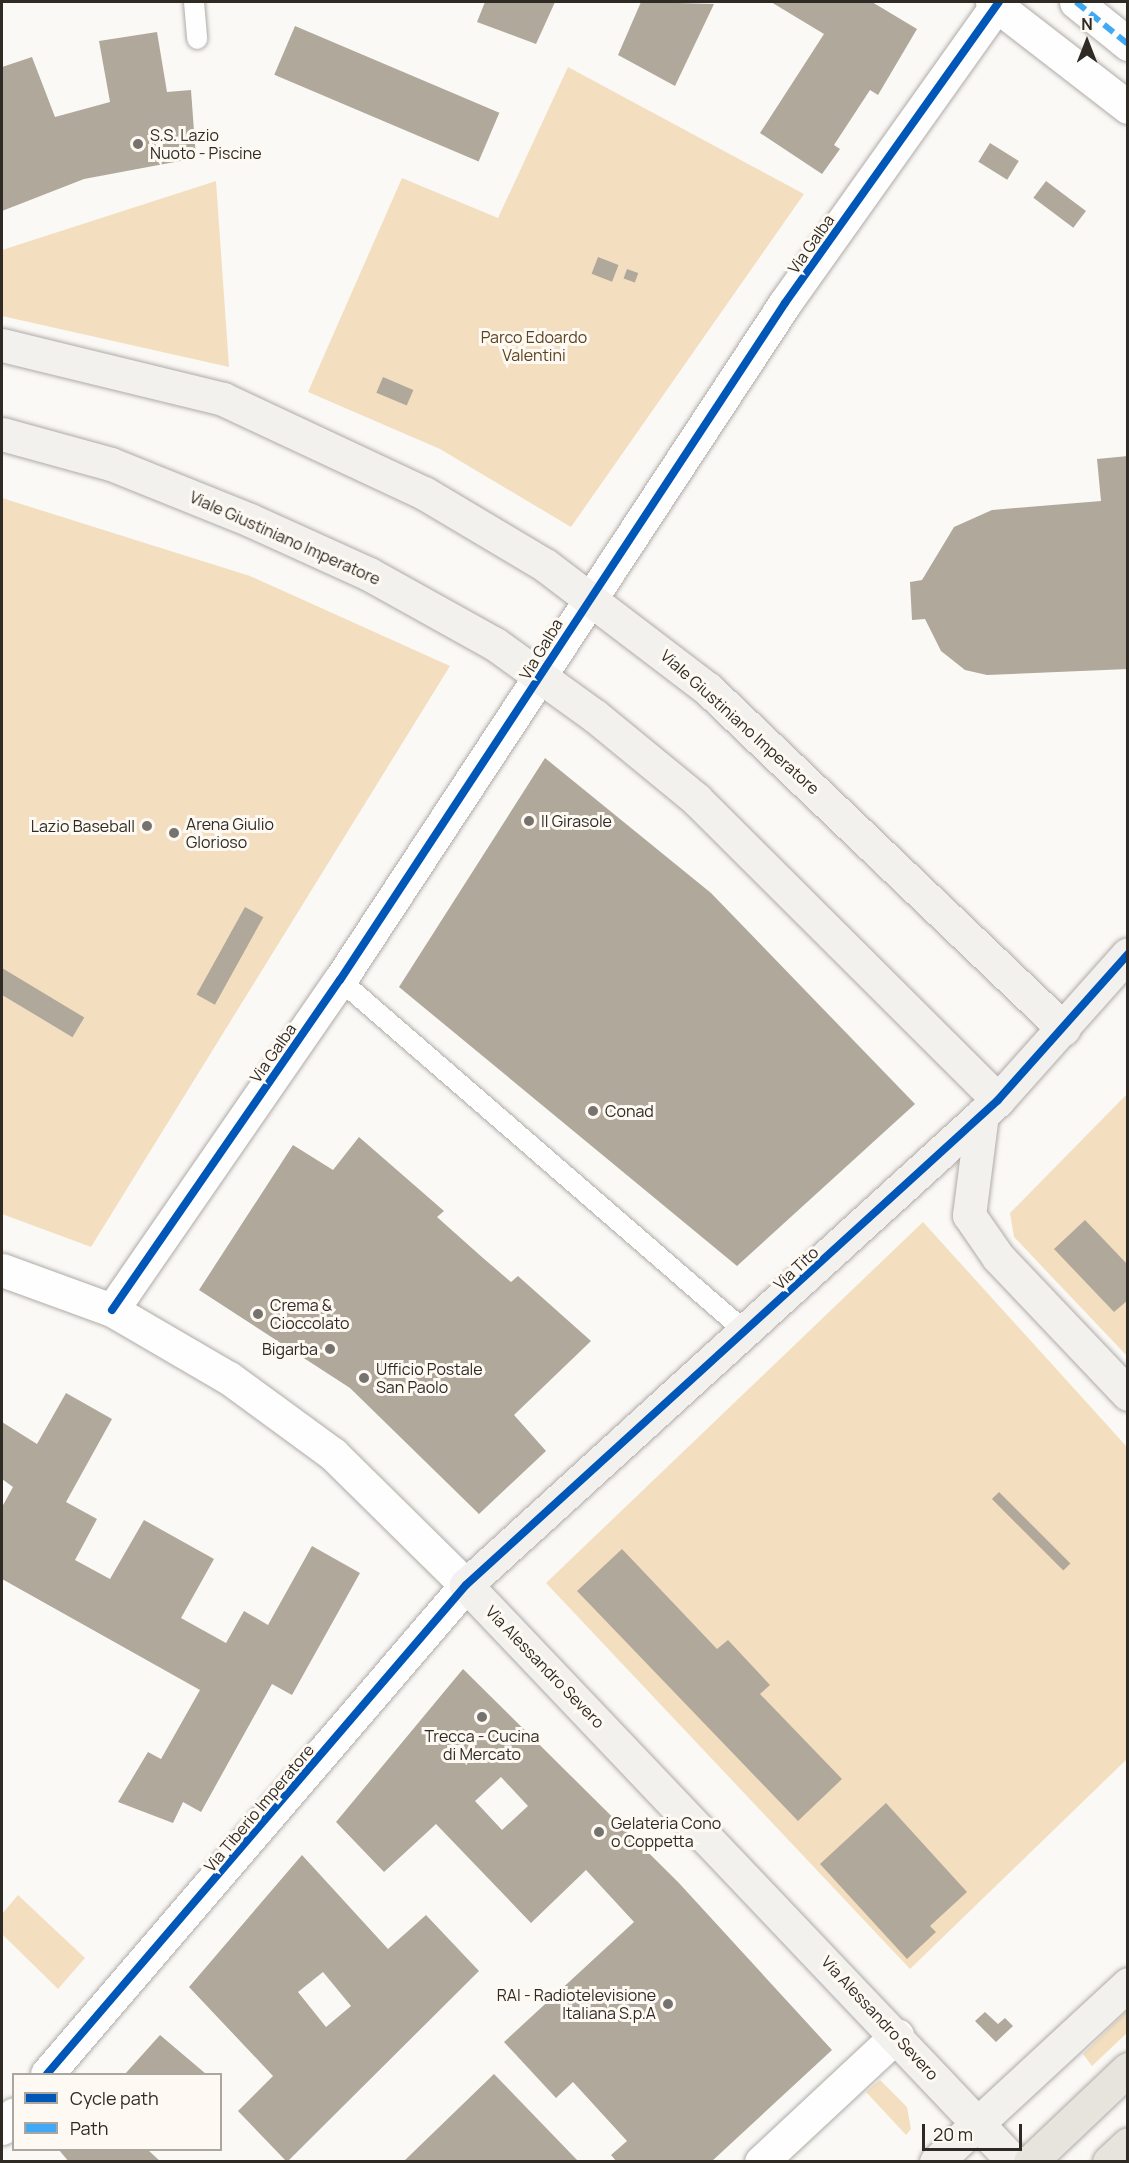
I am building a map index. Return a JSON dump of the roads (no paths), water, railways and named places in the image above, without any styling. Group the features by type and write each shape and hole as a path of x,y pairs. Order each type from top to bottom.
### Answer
{"main road":[{"path":"1030,2162 1128,2069"},
{"path":"1109,2162 1128,2144"}],"street":[{"path":"1076,2 1128,44"},
{"path":"996,3 1128,107"},
{"name":"Via Galba","path":"112,1310 340,980 541,676 589,597 785,303 996,3"},
{"name":"Viale Giustiniano Imperatore","path":"2,345 148,377 294,428 424,493 589,597 766,742 1064,1029"},
{"name":"Viale Giustiniano Imperatore","path":"2,434 111,464 250,520 436,610 541,676 696,799 990,1107"},
{"name":"Via Tito","path":"466,1585 990,1107 1064,1029 1114,991 1128,954"},
{"path":"990,1107 969,1215 998,1257 1128,1394"},
{"name":"Via Alessandro Severo","path":"2,1270 112,1310 230,1378 306,1432 466,1585 897,2035 1014,2162"},
{"name":"Via Tiberio Imperatore","path":"48,2073 466,1585"},
{"path":"936,2162 1128,1984"},
{"path":"761,2162 897,2035"},
{"path":"2,2128 12,2116"}],"lane":[{"path":"194,2 197,39"},
{"path":"340,980 746,1332"}],"place":[{"name":"S.S. Lazio Nuoto - Piscine","path":"138,144"},
{"name":"Il Girasole","path":"529,821"},
{"name":"Lazio Baseball","path":"147,826"},
{"name":"Arena Giulio Glorioso","path":"174,833"},
{"name":"Conad","path":"593,1111"},
{"name":"Crema & Cioccolato","path":"258,1314"},
{"name":"Bigarba","path":"330,1349"},
{"name":"Ufficio Postale San Paolo","path":"364,1378"},
{"name":"Trecca - Cucina di Mercato","path":"482,1717"},
{"name":"Gelateria Cono o Coppetta","path":"599,1832"},
{"name":"RAI - Radiotelevisione Italiana S.p.A","path":"668,2004"}],"park label":[{"name":"Parco Edoardo Valentini","path":"534,346"}]}
